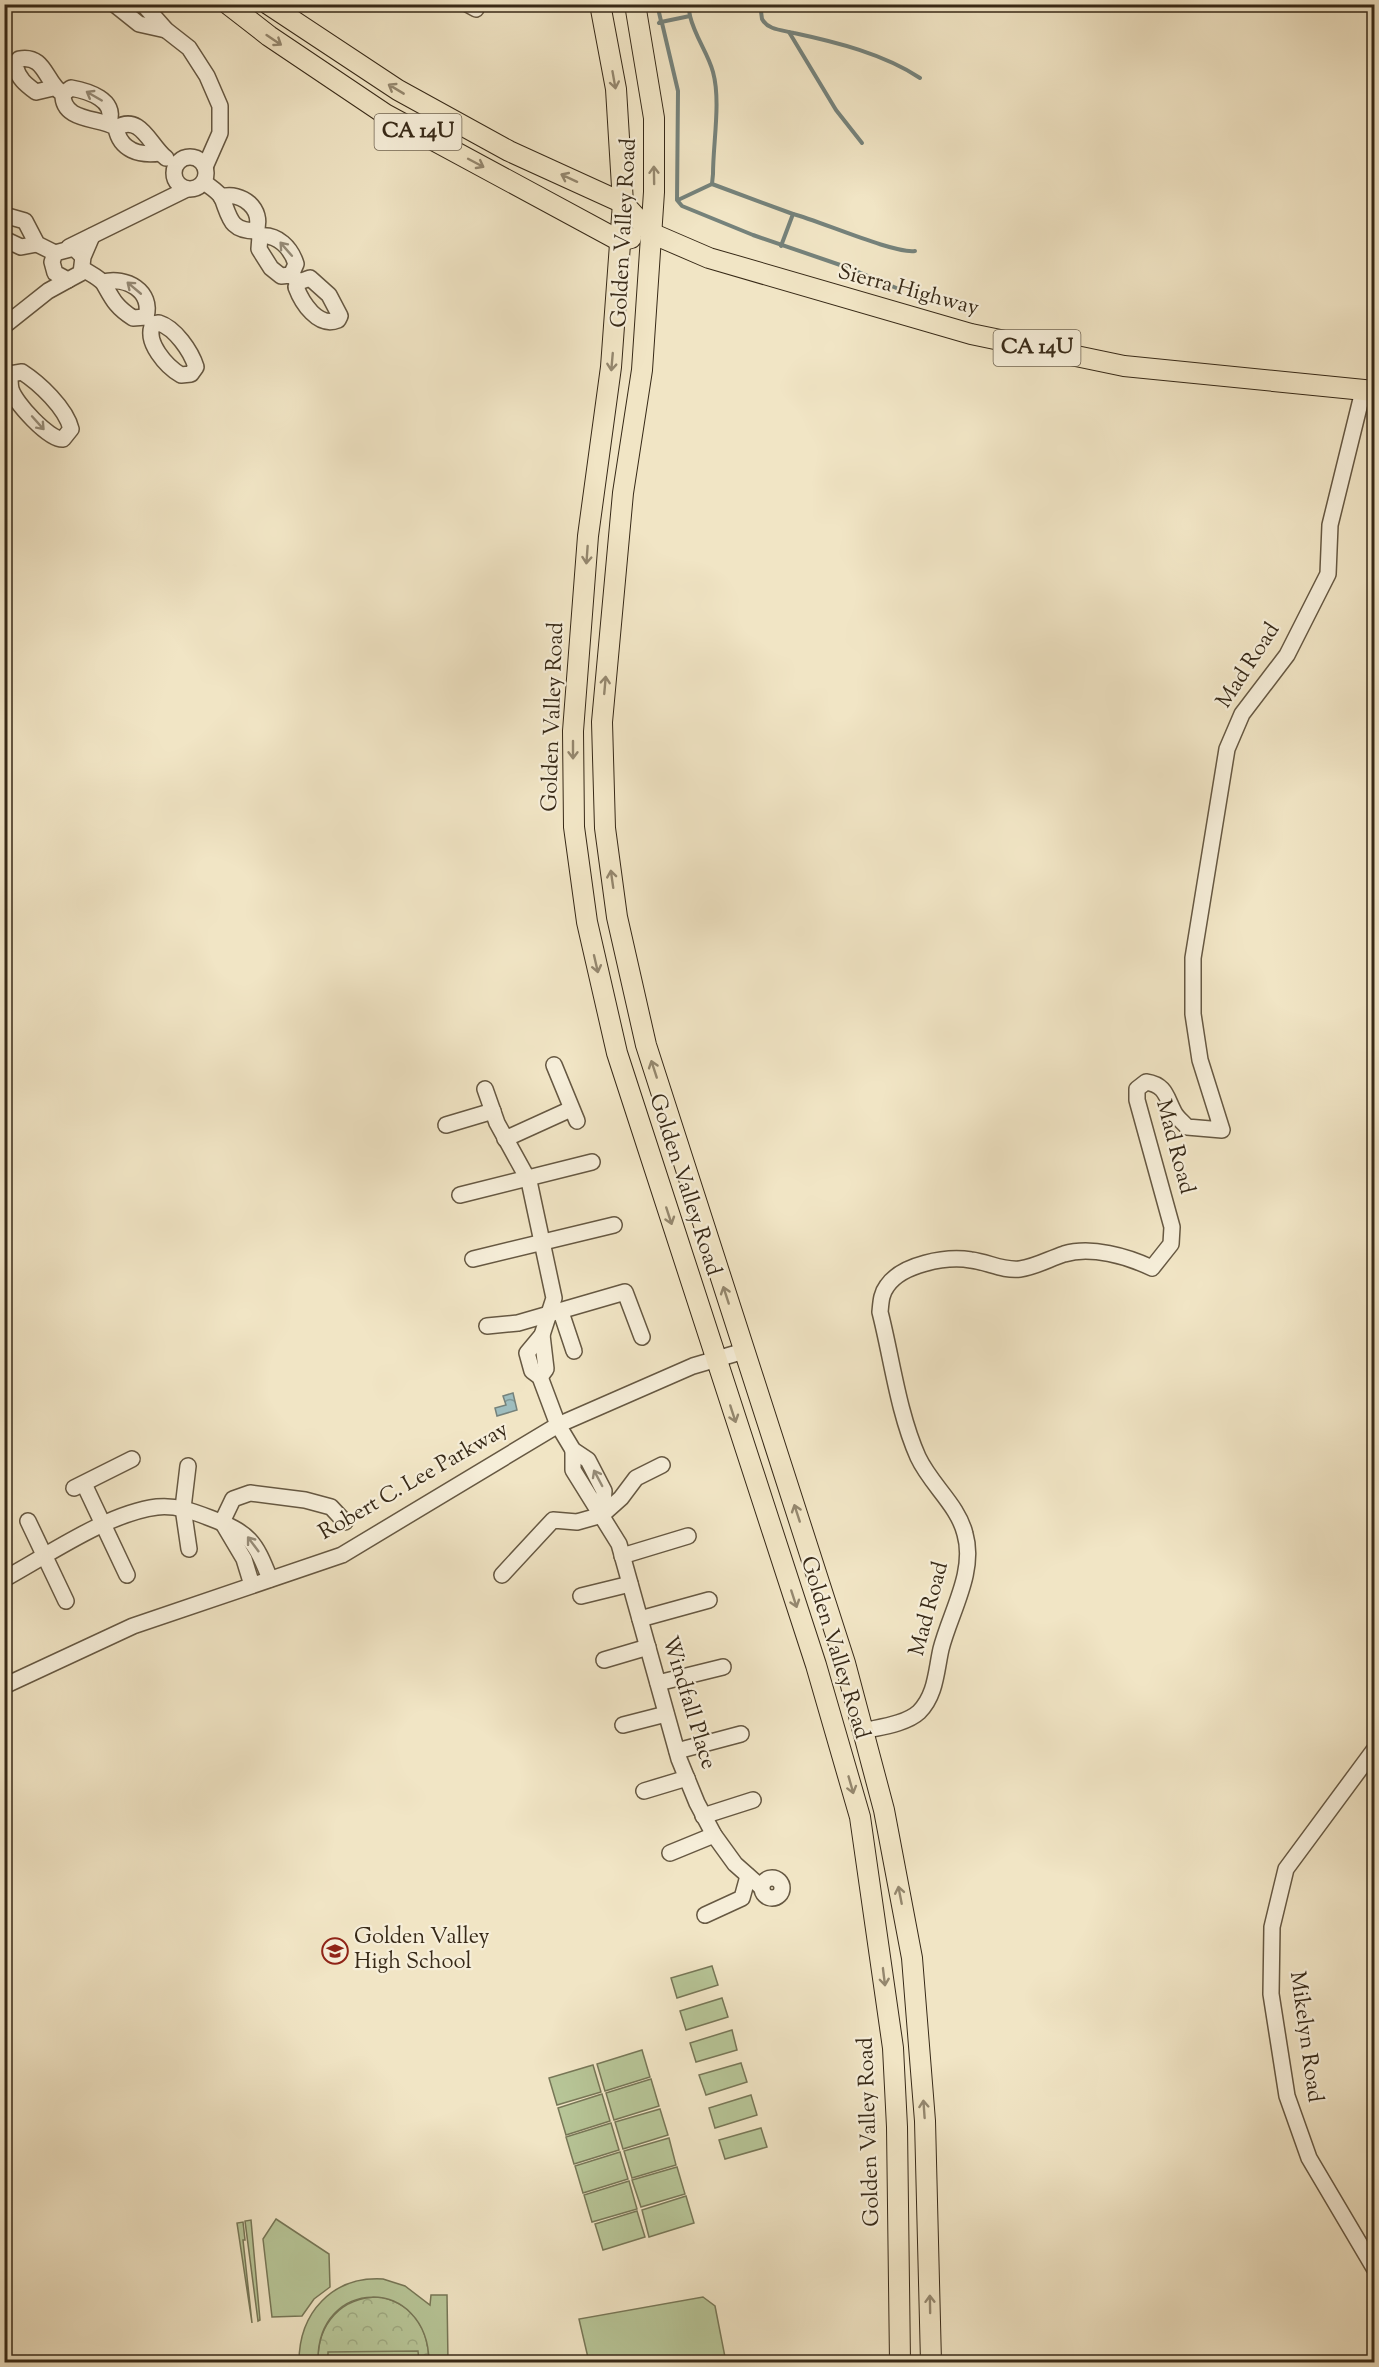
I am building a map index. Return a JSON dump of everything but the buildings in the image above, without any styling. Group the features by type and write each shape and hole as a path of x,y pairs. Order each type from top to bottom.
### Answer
{"main road":[{"name":"CA 14U","path":"228,4 268,36 385,114 620,241"},
{"name":"Sierra Highway","path":"268,4 398,90 509,151 623,203 651,233 709,258 971,334 1124,366 1369,391"},
{"name":"Golden Valley Road","path":"600,4 616,89 623,203 611,367 588,536 573,731 574,827 587,922 617,1053 714,1358 816,1665 860,1817 893,2048 897,2127 900,2362"},
{"name":"Golden Valley Road","path":"635,4 654,118 654,192 642,370 621,516 602,722 604,828 617,917 646,1046 845,1663 884,1810 912,1959 925,2121 931,2362"},
{"path":"620,241 651,233"}],"street":[{"path":"114,4 139,24 166,30"},
{"path":"61,277 52,262 62,250 158,201 187,189 193,189 200,169 220,133 220,106 207,76 189,48 166,30 143,4"},
{"path":"160,153 131,150 118,138 113,125 108,106 97,96 71,88 58,91 72,111 85,120 113,125 133,124 153,141 175,170 180,184 187,189"},
{"path":"158,201 175,170 186,158 200,169 222,197 228,218 238,228 243,231 258,233 271,237 287,248 296,264 295,278 282,276 264,260 258,249 258,233 257,214 252,206 239,196 222,197"},
{"path":"4,215 25,221 38,244"},
{"path":"61,277 74,279 83,263 92,236"},
{"path":"4,239 21,247 38,244 62,250 74,248 83,263 103,282 111,300 133,318 149,320 146,301 131,284 123,280 103,282"},
{"path":"4,326 48,291 61,277"},
{"path":"7,372 22,372 31,378 59,409 69,422 71,429 63,439 57,439 46,432 18,401 11,390 7,372"},
{"name":"Mad Road","path":"863,1731 910,1718 920,1711 932,1693 941,1647 956,1609 968,1555 966,1535 957,1514 930,1478 910,1438 880,1312 882,1295 888,1284 898,1275 926,1264 948,1259 971,1260 1003,1268 1020,1269 1066,1254 1087,1251 1135,1260 1152,1269 1171,1244 1172,1227 1137,1100 1137,1089 1146,1082 1157,1083 1166,1092 1174,1113 1187,1127 1222,1130 1200,1060 1193,1014 1193,958 1227,749 1242,714 1287,655 1328,574 1330,525 1369,391"},
{"path":"505,1139 574,1115 554,1065"},
{"path":"485,1089 505,1139 527,1177 545,1243 555,1314 574,1351"},
{"path":"446,1125 493,1112"},
{"path":"460,1195 592,1162"},
{"path":"473,1259 614,1225"},
{"path":"487,1326 518,1323 555,1314 625,1292 642,1337"},
{"path":"555,1314 542,1335 546,1369 540,1377 558,1425 573,1450 588,1460 604,1491 602,1515"},
{"name":"Robert C. Lee Parkway","path":"4,1686 133,1626 342,1555 558,1425 714,1358 744,1351"},
{"path":"127,1575 79,1486 132,1459"},
{"path":"502,1575 553,1520 577,1522 602,1515 621,1498 636,1478 662,1464"},
{"path":"188,1466 183,1508 189,1549"},
{"path":"222,1522 233,1499 250,1493 272,1494 331,1507 345,1522"},
{"path":"4,1579 102,1525 157,1507 183,1508 222,1522 249,1537 258,1548 270,1579"},
{"name":"Windfall Place","path":"602,1515 622,1556 677,1751 703,1816 735,1864 761,1887"},
{"path":"28,1521 66,1601"},
{"path":"222,1522 244,1559 252,1585"},
{"path":"622,1556 688,1536"},
{"path":"581,1596 630,1584"},
{"path":"640,1619 709,1600"},
{"path":"604,1660 648,1647"},
{"path":"658,1683 723,1667"},
{"path":"622,1725 666,1714"},
{"path":"677,1751 741,1734"},
{"name":"Mikelyn Road","path":"1374,1750 1286,1869 1272,1927 1271,1994 1287,2096 1309,2158 1374,2268"},
{"path":"644,1791 687,1778"},
{"path":"703,1816 753,1800"},
{"path":"670,1853 714,1835"},
{"path":"705,1915 742,1898 748,1876"}],"green space":[{"path":"712,1966 718,1985 677,1998 671,1978"},
{"path":"722,1998 728,2017 686,2030 680,2011"},
{"path":"732,2030 737,2050 696,2062 690,2043"},
{"path":"642,2050 650,2077 605,2091 597,2064"},
{"path":"741,2063 747,2082 706,2095 699,2075"},
{"path":"593,2065 601,2092 557,2105 549,2078"},
{"path":"651,2079 659,2106 614,2120 606,2093"},
{"path":"602,2094 610,2121 566,2135 558,2108"},
{"path":"751,2095 757,2115 715,2128 709,2108"},
{"path":"660,2109 668,2135 623,2149 615,2122"},
{"path":"611,2123 619,2150 574,2164 566,2137"},
{"path":"761,2128 767,2147 725,2159 719,2140"},
{"path":"669,2138 676,2165 632,2178 624,2151"},
{"path":"620,2152 628,2179 583,2193 575,2166"},
{"path":"677,2167 685,2194 641,2207 632,2180"},
{"path":"629,2181 637,2209 592,2222 584,2195"},
{"path":"686,2196 694,2223 649,2237 642,2210"},
{"path":"637,2211 645,2237 603,2250 595,2224"},
{"path":"276,2219 329,2254 330,2287 314,2299 302,2316 272,2317 263,2239"},
{"path":"251,2220 260,2320 258,2321 245,2221"},
{"path":"243,2222 245,2240 243,2240 252,2323 237,2223"},
{"path":"383,2279 405,2286 430,2305 431,2295 447,2295 448,2362 429,2362 424,2333 411,2313 393,2301 372,2297 352,2301 334,2313 322,2334 318,2362 299,2362 305,2328 312,2313 322,2301 334,2291 348,2284"},
{"path":"381,2297 403,2306 418,2320 426,2339 429,2362 318,2362 322,2336 334,2315 354,2301"},
{"path":"703,2297 715,2306 726,2362 589,2362 579,2319"},
{"path":"418,2351 419,2362 328,2362 328,2352"}],"water":[{"path":"513,1393 517,1410 497,1416 495,1408 506,1405 503,1396"}],"waterway":[{"path":"657,4 661,21 659,23 662,23 678,91 677,200 682,206 753,235 849,268 901,290"},
{"path":"661,22 690,16 688,4"},
{"path":"760,4 762,19 772,27 859,50 891,62 920,78"},
{"path":"1361,4 1372,13 1374,23"},
{"path":"678,200 712,184 713,174 717,109 715,83 711,65 690,16"},
{"path":"789,32 836,110 862,143"},
{"path":"712,184 793,214"},
{"path":"781,246 793,214 874,242 905,251 915,251"}],"place":[{"name":"Golden Valley High School","path":"335,1951"}]}
